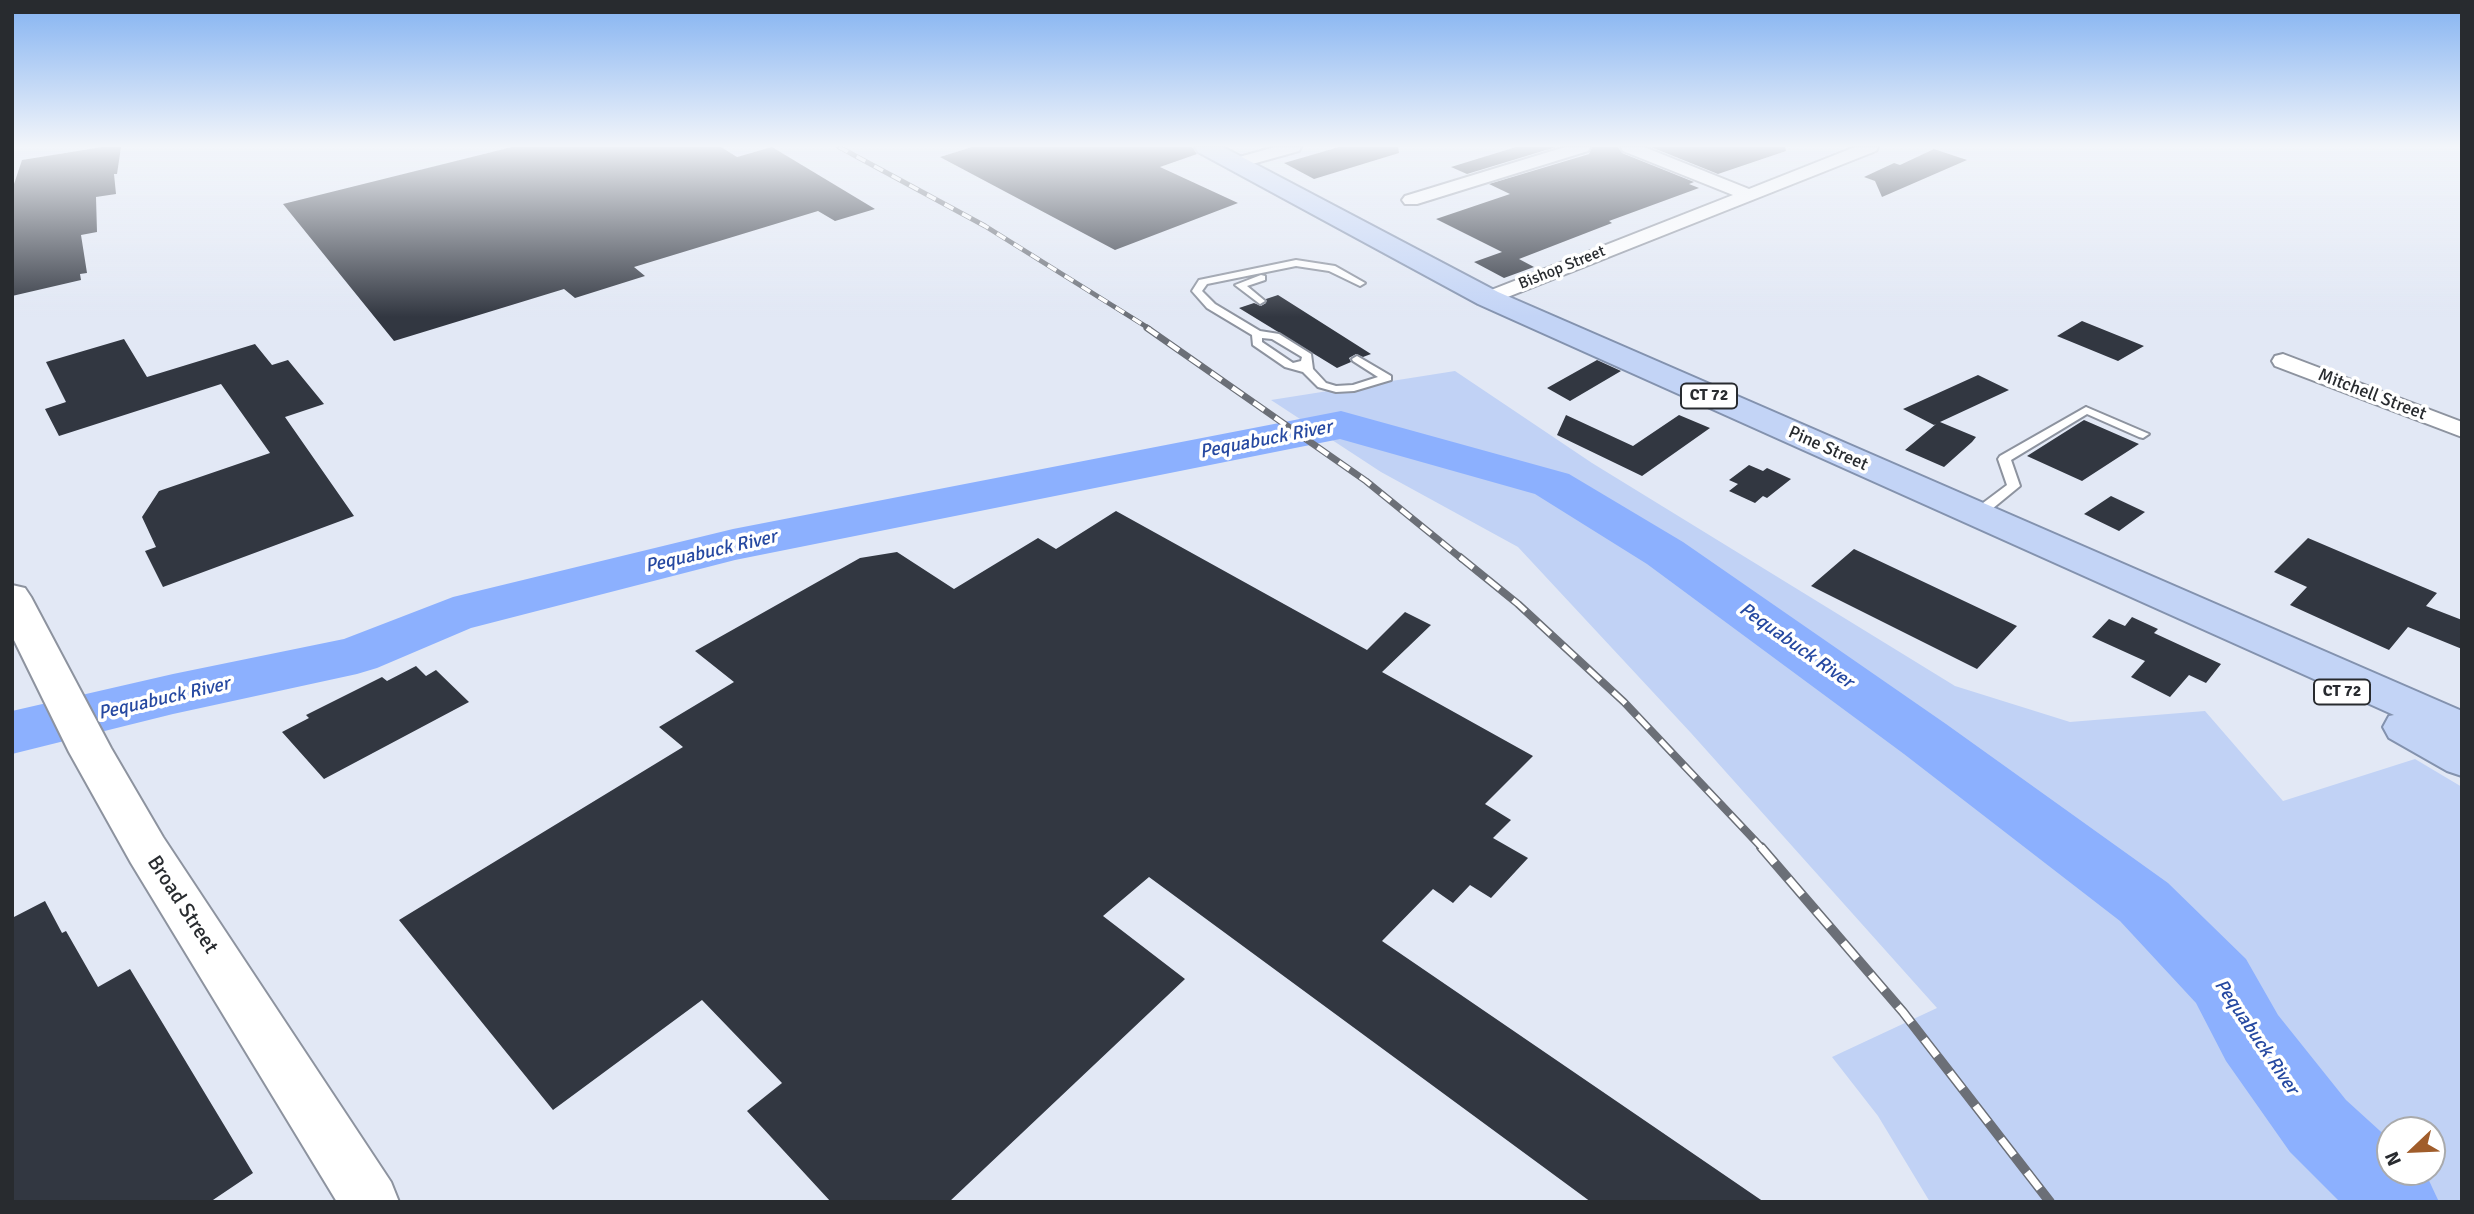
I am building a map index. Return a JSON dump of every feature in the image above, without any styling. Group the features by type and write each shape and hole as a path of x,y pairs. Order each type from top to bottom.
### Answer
{"highway":[{"name":"Pine Street","path":"1313,204 1488,298 2462,728"},
{"name":"CT 72","path":"2222,624 2462,760"}],"main road":[{"name":"Broad Street","path":"12,597 91,752 147,850 370,1202"}],"street":[{"name":"Bishop Street","path":"1488,298 1723,204"},
{"name":"Mitchell Street","path":"2283,360 2462,430"}],"lane":[{"path":"1357,359 1387,378 1354,388 1336,389 1322,385 1307,370 1257,334 1211,306 1197,290 1203,282 1296,263 1332,268 1360,283"},
{"path":"1260,301 1240,285 1285,274"},
{"path":"1976,515 2014,486 2004,459 2086,410 2143,434"}],"shaded area":[{"path":"1455,371 1592,463 1955,686 2070,722 2205,711 2283,801 2415,759 2462,787 2462,1202 1930,1202 1878,1116 1832,1057 1937,1008 1691,733 1518,547 1381,472 1271,400"}],"building":[{"path":"12,204 96,204 97,232 81,235 87,273 80,274 81,280 12,296"},
{"path":"283,204 866,204 875,209 835,221 818,211 634,267 645,276 575,298 564,289 394,341"},
{"path":"1028,204 1236,204 1115,250"},
{"path":"1481,204 1656,204 1519,259 1534,267 1504,278 1474,262 1502,252 1436,219"},
{"path":"1278,295 1371,354 1363,357 1356,354 1349,358 1351,362 1337,368 1239,308 1254,303 1261,306 1266,303 1266,299"},
{"path":"2082,321 2144,346 2118,361 2057,336"},
{"path":"124,339 147,377 255,344 272,365 288,360 324,404 285,417 354,516 163,587 145,551 156,547 142,517 159,491 270,453 221,384 59,436 45,409 66,402 46,362"},
{"path":"1597,360 1621,371 1570,401 1547,388"},
{"path":"1978,375 2009,390 1940,422 1976,437 1972,442 1944,467 1905,450 1936,424 1903,409"},
{"path":"1566,415 1633,446 1679,415 1710,428 1642,476 1557,435"},
{"path":"2084,420 2139,444 2082,481 2027,456"},
{"path":"1749,465 1763,471 1767,468 1791,479 1767,498 1763,496 1755,503 1729,491 1738,484 1729,480"},
{"path":"2111,496 2145,512 2119,531 2084,514"},
{"path":"1116,511 1367,650 1405,612 1431,625 1382,672 1533,756 1485,804 1511,820 1493,838 1528,858 1491,898 1470,885 1453,903 1433,889 1382,941 1764,1202 1591,1202 1149,877 1103,916 1185,979 949,1202 831,1202 747,1111 782,1083 702,1000 553,1110 399,920 683,747 659,727 734,682 695,651 860,558 897,552 954,589 1038,538 1056,549"},
{"path":"2308,538 2437,593 2426,606 2462,620 2462,649 2408,627 2389,650 2290,605 2307,587 2274,572"},
{"path":"1854,549 2017,626 1977,669 1811,586"},
{"path":"2132,617 2158,629 2154,633 2221,664 2206,683 2189,675 2170,697 2131,677 2145,661 2092,637 2109,619 2125,626"},
{"path":"416,666 426,676 436,670 469,702 324,779 282,732 309,718 306,715 382,677 387,681"},
{"path":"45,901 62,933 66,931 98,987 130,969 253,1173 210,1202 12,1202 12,918"}],"waterway":[{"name":"Pequabuck River","path":"12,733 173,694 357,655 453,615 733,545 1341,425 1552,484 1665,553 1925,739 2144,902 2221,981 2252,1038 2318,1126 2398,1202"}],"railway":[{"path":"944,204 985,226 1150,329"},
{"path":"1147,328 1366,481 1462,559"},
{"path":"1460,557 1518,604 1624,702 1763,849"},
{"path":"1761,847 1903,1012 2050,1202"}]}
